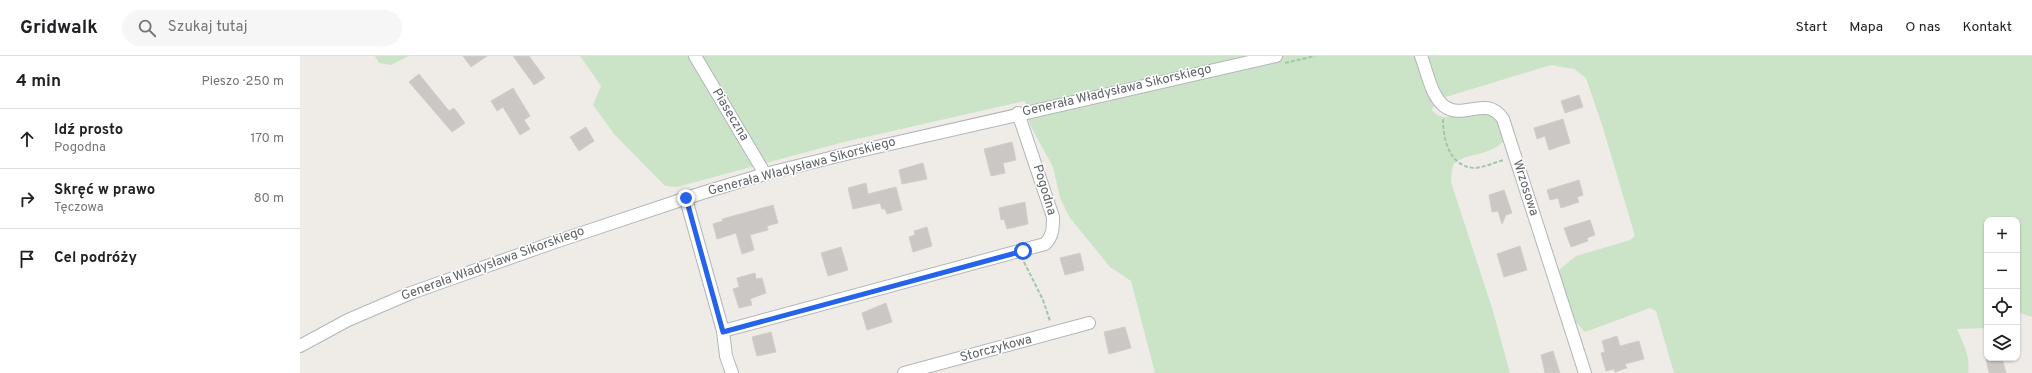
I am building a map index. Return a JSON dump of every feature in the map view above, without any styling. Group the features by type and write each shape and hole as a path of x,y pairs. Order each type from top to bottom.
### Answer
{"street":[{"name":"Piaseczna","path":"695,56 765,174"},
{"name":"Generała Władysława Sikorskiego","path":"300,346 348,320 411,293 552,243 686,198 765,174 1018,113 1276,56"},
{"path":"1421,56 1436,97 1444,107"},
{"name":"Wrzosowa","path":"1444,107 1455,111 1488,107 1498,112 1503,119 1585,373"},
{"name":"Pogodna","path":"723,332 1046,244 1051,239 1053,217 1018,113"},
{"path":"686,198 723,332 726,356 732,373"},
{"name":"Storczykowa","path":"904,373 1089,324"}],"path":[{"path":"1444,107 1444,136 1451,156 1462,164 1474,168 1515,157"},
{"path":"1023,251 1026,269 1043,300 1049,320 1062,331"}],"green space":[{"path":"375,56 409,56 391,65 379,63"},
{"path":"580,56 2032,56 2032,317 2020,313 2020,217 1984,217 1984,328 1957,329 1967,356 1969,367 1968,373 1674,373 1656,311 1650,308 1585,332 1572,318 1559,270 1576,256 1630,240 1635,236 1603,128 1586,78 1574,69 1551,65 1446,97 1435,104 1432,110 1438,115 1445,117 1470,112 1487,112 1498,120 1506,138 1493,149 1457,162 1452,168 1451,182 1493,311 1510,373 1155,373 1131,281 1110,267 1070,218 1060,198 1053,167 1030,125 1025,101 844,142 677,187 665,186 614,134 593,105 601,86"}],"building":[{"path":"463,56 487,56 471,67"},
{"path":"513,56 529,56 545,78 534,85"},
{"path":"419,74 449,111 454,108 465,123 452,132 409,82"},
{"path":"513,88 530,116 524,120 530,129 520,135 503,107 497,111 491,101"},
{"path":"1579,95 1583,107 1565,113 1561,101"},
{"path":"1563,119 1570,143 1549,150 1545,136 1537,139 1534,128"},
{"path":"586,127 594,141 579,151 570,137"},
{"path":"1012,142 1016,160 1003,163 1005,173 991,176 984,149"},
{"path":"923,163 927,179 902,184 899,170"},
{"path":"1579,180 1583,195 1577,197 1579,202 1561,208 1558,198 1550,200 1547,190"},
{"path":"866,183 868,194 896,187 902,210 887,214 885,209 882,209 880,203 853,209 848,188"},
{"path":"1504,190 1512,213 1506,215 1502,224 1498,211 1492,212 1489,195"},
{"path":"1025,202 1028,224 1007,229 1004,219 1001,220 999,208"},
{"path":"773,205 778,223 767,226 768,230 750,235 754,250 742,254 736,233 717,239 713,224 723,221 722,219"},
{"path":"1590,220 1595,235 1587,238 1588,241 1571,247 1564,228"},
{"path":"927,227 932,246 913,252 909,237 915,235 914,231"},
{"path":"1520,246 1527,270 1504,277 1497,254"},
{"path":"841,247 848,270 828,276 821,253"},
{"path":"1080,253 1084,270 1065,275 1060,258"},
{"path":"755,273 756,279 762,278 766,293 750,299 752,305 739,308 733,289 739,287 737,278"},
{"path":"886,303 892,322 867,330 862,313"},
{"path":"1125,327 1131,348 1109,354 1104,332"},
{"path":"771,332 776,352 757,356 752,337"},
{"path":"1617,336 1620,346 1639,341 1644,359 1625,364 1627,368 1615,372 1614,369 1606,371 1601,353 1605,352 1602,341"},
{"path":"1553,351 1560,373 1545,373 1541,355"},
{"path":"1986,361 2003,361 2006,373 1989,373"}],"route":[{"path":"686,198 723,332 1023,251"}]}
